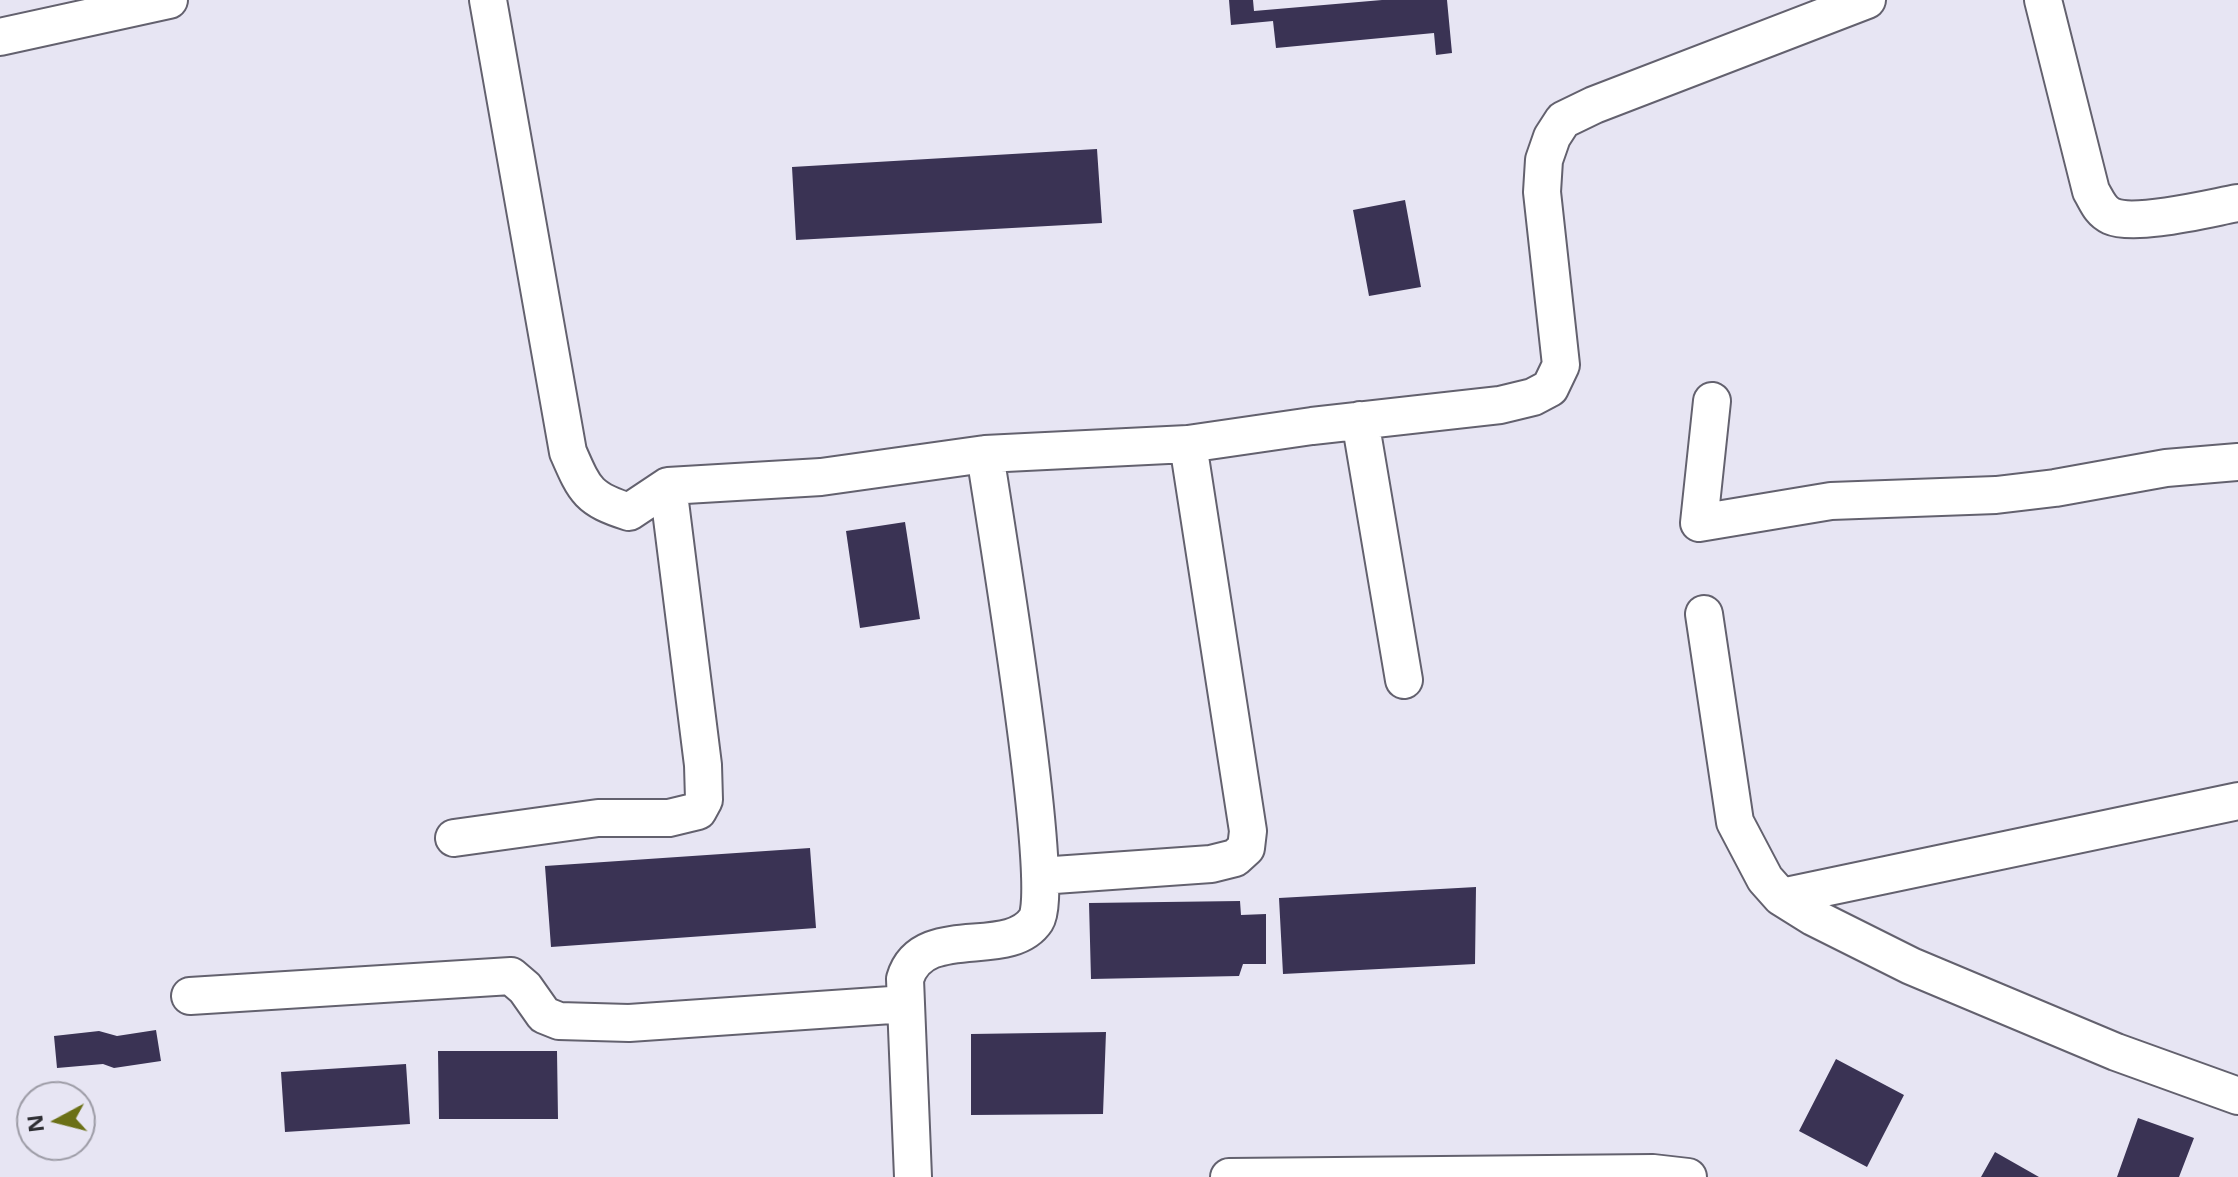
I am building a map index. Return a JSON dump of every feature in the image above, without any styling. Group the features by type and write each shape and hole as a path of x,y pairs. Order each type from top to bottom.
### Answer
{"street":[{"path":"0,37 169,0"},
{"path":"488,0 568,452 583,486 602,503 629,512 668,486 821,477 985,454 1188,444 1360,420 1500,405 1533,397 1550,388 1561,365 1542,192 1544,160 1552,137 1563,120 1594,105 1867,0"},
{"path":"2043,0 2091,191 2102,210 2114,218 2135,219 2238,203"},
{"path":"1712,401 1699,523 1831,501 1996,495 2166,468 2236,471"},
{"path":"1360,420 1404,680"},
{"path":"1040,876 1211,864 1235,858 1246,848 1246,815 1188,444"},
{"path":"913,1177 905,979 909,965 922,954 944,946 1002,938 1024,931 1037,919 1042,899 1036,808 985,454"},
{"path":"454,838 598,818 669,818 698,811 704,800 703,765 668,486"},
{"path":"1704,614 1735,822 1765,879 1781,897 1813,917 1911,966 2116,1052 2238,1096"},
{"path":"1781,897 2238,801"},
{"path":"190,996 511,976 525,988 544,1015 559,1021 629,1023 906,1004"},
{"path":"1229,1177 1665,1176"}],"building":[{"path":"1229,0 1253,0 1254,11 1382,0 1447,0 1452,53 1436,55 1434,33 1276,48 1273,21 1231,25"},
{"path":"1097,149 1102,223 796,240 792,167"},
{"path":"1405,200 1421,287 1369,296 1353,210"},
{"path":"905,522 920,619 860,628 846,531"},
{"path":"810,848 816,928 551,947 545,866"},
{"path":"1476,887 1475,964 1283,974 1279,898"},
{"path":"1240,901 1241,915 1266,914 1266,964 1243,964 1239,976 1091,979 1089,903"},
{"path":"156,1030 161,1061 114,1068 103,1064 57,1068 54,1036 99,1031 117,1036"},
{"path":"1106,1032 1103,1114 971,1115 971,1034"},
{"path":"438,1051 557,1051 558,1119 439,1119"},
{"path":"1836,1059 1904,1095 1867,1167 1799,1131"},
{"path":"406,1064 410,1124 285,1132 281,1072"},
{"path":"2138,1118 2194,1138 2179,1177 2117,1177"},
{"path":"1995,1152 2039,1177 1981,1177"}]}
